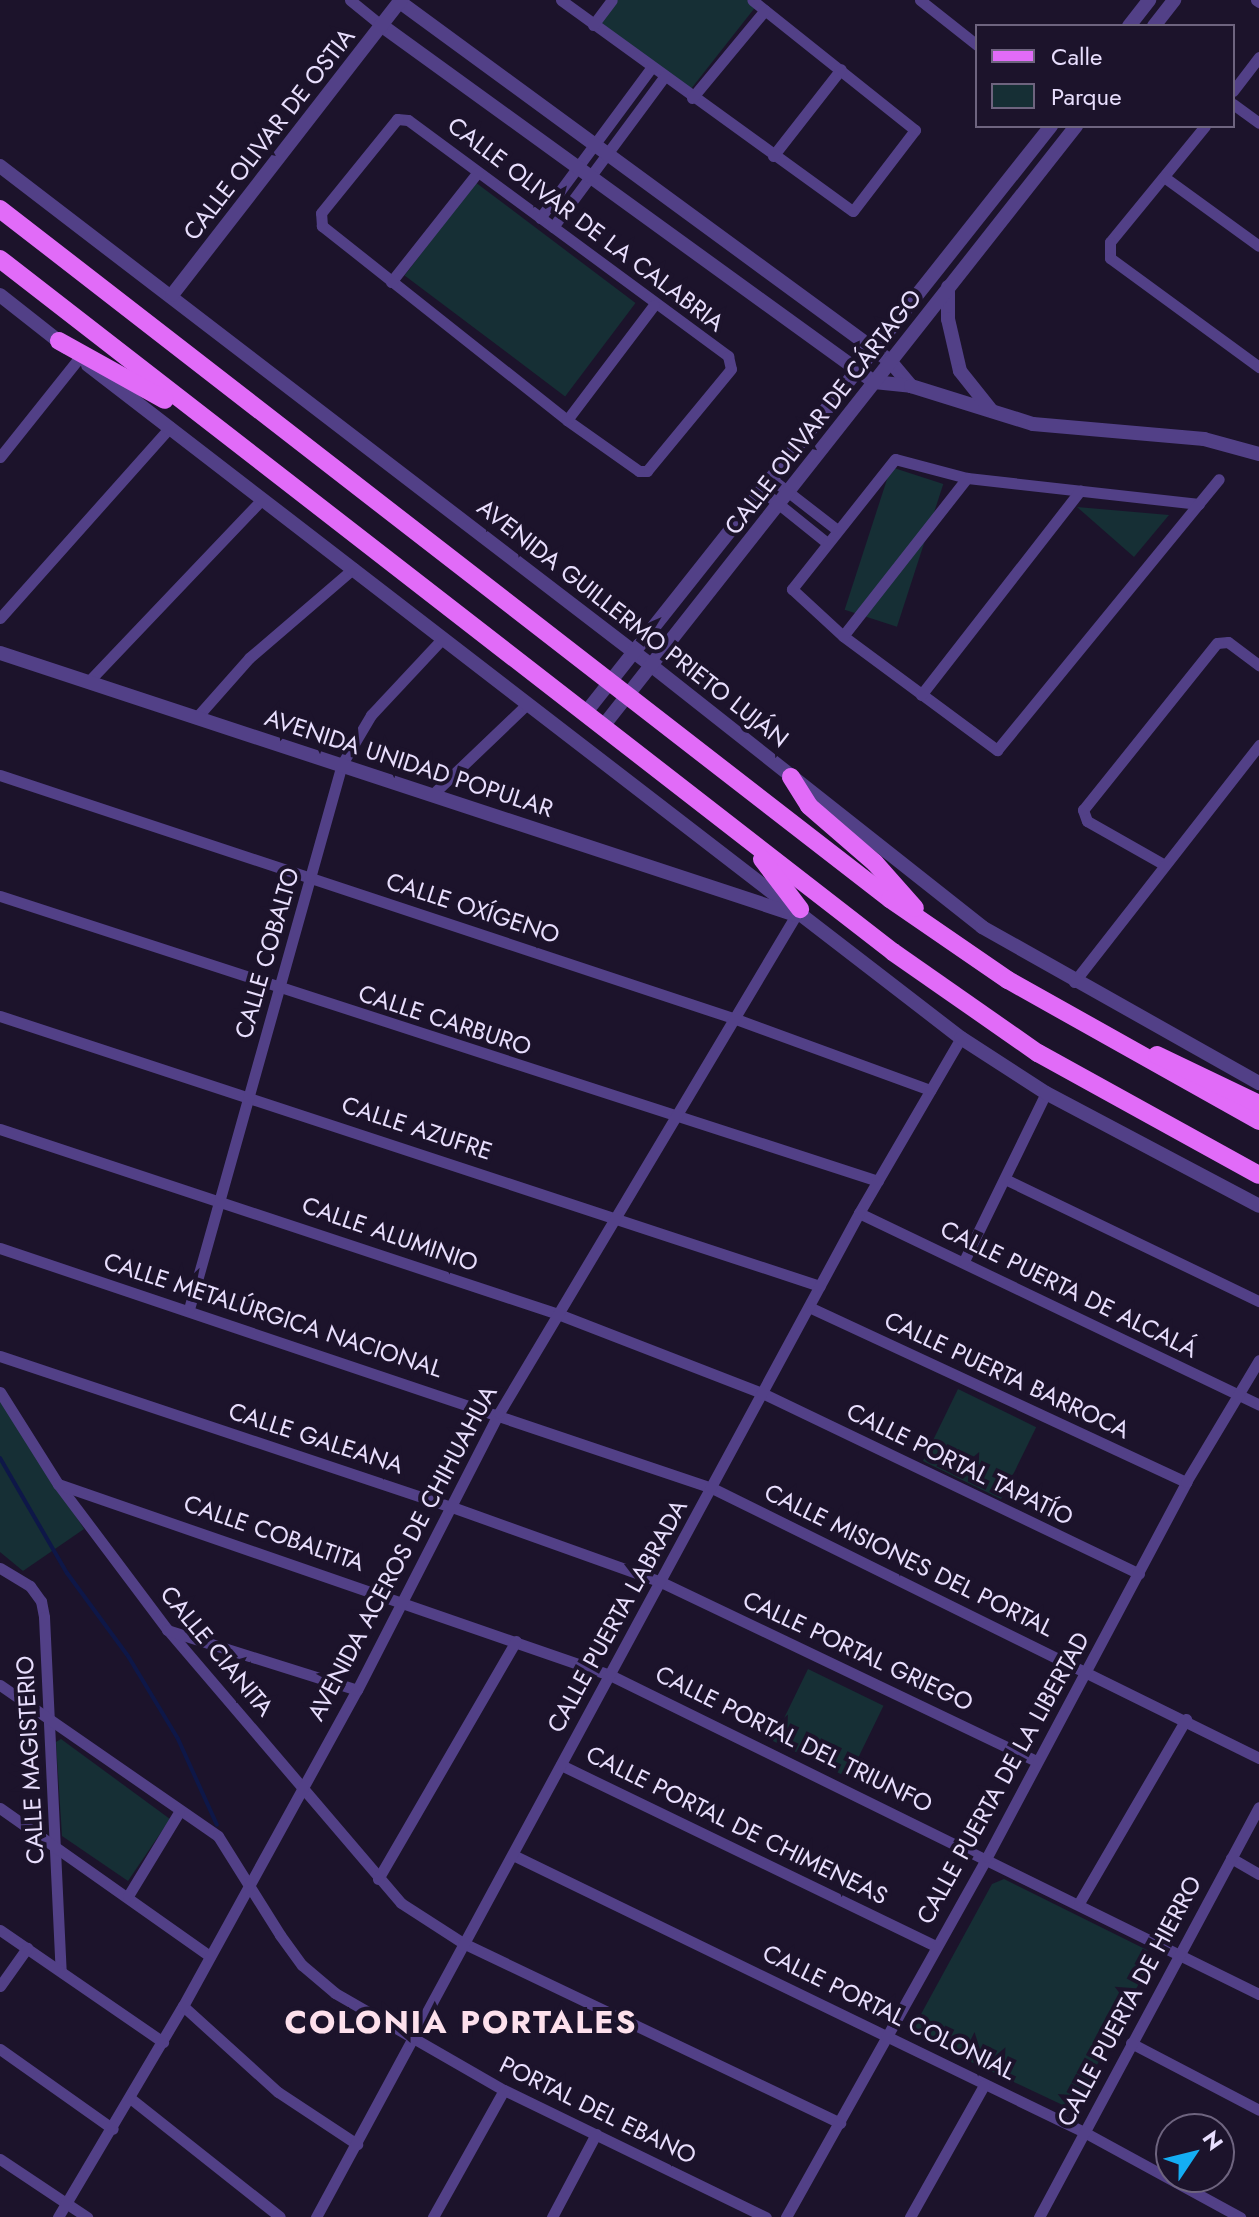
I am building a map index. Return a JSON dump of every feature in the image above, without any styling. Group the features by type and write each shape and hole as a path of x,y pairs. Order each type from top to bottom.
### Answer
{"main road":[{"path":"0,209 626,696 932,928 1112,1041 1259,1121"},
{"path":"0,259 587,711 893,952 1038,1053 1259,1175"},
{"path":"59,341 139,382 184,413 217,424"},
{"path":"791,777 809,806 875,863 932,928"},
{"path":"722,816 787,887 798,912"},
{"path":"1112,1041 1169,1058 1259,1104"}],"street":[{"path":"561,0 851,212 914,135 913,127 752,0"},
{"path":"593,25 612,0"},
{"path":"920,0 975,43"},
{"path":"1131,24 1149,0"},
{"path":"1156,24 1174,0"},
{"path":"401,1 890,361 911,386"},
{"name":"CALLE OLIVAR DE OSTIA","path":"172,295 401,1"},
{"path":"354,3 575,169 874,382 911,386 1033,424 1204,439 1259,454"},
{"path":"692,98 765,10"},
{"path":"1235,88 1259,57"},
{"path":"540,218 651,68"},
{"path":"773,156 841,69"},
{"path":"553,227 664,77"},
{"path":"1235,105 1259,123"},
{"name":"CALLE OLIVAR DE LA CALABRIA","path":"397,119 408,120 478,172 654,305 728,356 731,369 645,473 567,420 326,231 321,213 397,119"},
{"name":"CALLE OLIVAR DE CÁRTAGO","path":"587,711 871,348 1049,128"},
{"name":"CALLE OLIVAR DE CÁRTAGO","path":"604,725 1074,128"},
{"path":"1203,128 1110,242 1110,258 1259,367"},
{"name":"AVENIDA GUILLERMO PRIETO LUJÁN","path":"0,166 633,651 982,927 1074,982 1259,1083"},
{"path":"391,282 478,172"},
{"path":"1164,177 1259,246"},
{"path":"948,287 952,346 960,371 994,414"},
{"path":"0,295 961,1038 1046,1093 1259,1206"},
{"path":"567,420 654,305"},
{"path":"2,450 79,358"},
{"path":"0,618 170,427"},
{"path":"1199,504 967,478 895,459 836,529 792,589 843,636 991,749 1002,747 1199,504 1219,479"},
{"path":"843,636 967,478"},
{"path":"764,483 826,542"},
{"path":"921,695 1080,491"},
{"path":"88,682 262,499"},
{"path":"784,499 836,529"},
{"path":"196,718 249,658 354,568"},
{"name":"CALLE COBALTO","path":"189,1309 217,1199 250,1095 342,764 371,715 443,638"},
{"path":"1163,864 1087,821 1083,810 1217,643 1225,640 1259,665"},
{"name":"AVENIDA UNIDAD POPULAR","path":"0,653 798,912"},
{"path":"434,793 527,704"},
{"path":"1074,982 1163,864 1259,745"},
{"name":"CALLE OXÍGENO","path":"0,775 736,1019 930,1090"},
{"name":"CALLE CARBURO","path":"0,896 678,1119 878,1181"},
{"name":"AVENIDA ACEROS DE CHIHUAHUA","path":"58,2217 163,2042 247,1884 357,1690 499,1413 678,1119 798,912"},
{"name":"CALLE AZUFRE","path":"0,1016 250,1095 820,1286"},
{"name":"CALLE PUERTA LABRADA","path":"316,2217 859,1213 961,1038"},
{"path":"964,1261 1046,1093"},
{"name":"CALLE ALUMINIO","path":"0,1129 558,1314 762,1393"},
{"path":"1005,1179 1259,1301"},
{"name":"CALLE PUERTA DE ALCALÁ","path":"859,1213 1259,1405"},
{"name":"CALLE METALÚRGICA NACIONAL","path":"0,1248 499,1413 712,1488"},
{"name":"CALLE PUERTA BARROCA","path":"809,1307 1186,1482"},
{"name":"CALLE GALEANA","path":"0,1356 452,1507 661,1582"},
{"name":"CALLE PUERTA DE LA LIBERTAD","path":"786,2217 890,2036 1186,1482 1259,1360"},
{"name":"CALLE CIANITA","path":"0,1392 58,1484 167,1629 303,1786 378,1879 423,1922 840,2123"},
{"name":"CALLE PORTAL TAPATÍO","path":"762,1393 1139,1574"},
{"name":"CALLE COBALTITA","path":"58,1484 403,1600 610,1675"},
{"name":"CALLE MISIONES DEL PORTAL","path":"712,1488 1186,1719 1259,1758"},
{"name":"CALLE MAGISTERIO","path":"2,1574 41,1601 58,1847 61,1971"},
{"name":"CALLE PORTAL GRIEGO","path":"661,1582 1035,1760"},
{"path":"167,1629 357,1690"},
{"path":"378,1879 516,1641"},
{"name":"CALLE PORTAL DEL TRIUNFO","path":"610,1675 1179,1951 1259,1994"},
{"name":"PORTAL DEL EBANO","path":"0,1685 48,1715 225,1843 247,1884 302,1965 335,1993 412,2040 504,2090 766,2217"},
{"path":"1079,1903 1186,1719"},
{"name":"CALLE PORTAL DE CHIMENEAS","path":"561,1765 936,1946"},
{"name":"CALLE PUERTA DE HIERRO","path":"1039,2217 1179,1951 1259,1807"},
{"path":"0,1808 210,1956"},
{"path":"128,1896 179,1812"},
{"name":"CALLE PORTAL COLONIAL","path":"513,1855 1084,2132 1240,2217"},
{"path":"1231,1858 1259,1874"},
{"path":"0,1930 163,2042"},
{"path":"0,1986 27,1948"},
{"path":"183,2006 278,2092 357,2144"},
{"path":"1131,2043 1259,2110"},
{"path":"0,2049 113,2129"},
{"path":"910,2217 984,2085"},
{"path":"433,2217 504,2090"},
{"path":"130,2098 280,2217"},
{"path":"552,2217 596,2134"},
{"path":"0,2159 87,2217"}],"green space":[{"path":"612,0 751,0 757,5 687,94 593,25"},
{"path":"475,182 636,303 565,396 405,275"},
{"path":"891,467 943,484 897,627 845,610"},
{"path":"1077,507 1169,515 1134,557"},
{"path":"958,1389 1036,1427 1001,1499 923,1461"},
{"path":"0,1395 84,1529 23,1571 0,1552"},
{"path":"808,1669 883,1706 848,1778 773,1741"},
{"path":"61,1739 170,1819 128,1881 62,1836 56,1742"},
{"path":"1004,1879 1147,1950 1152,1958 1076,2106 1069,2108 918,2037 914,2027 992,1884"}],"waterway":[{"path":"0,1458 67,1573 128,1656 178,1739 217,1825"}],"district":[{"name":"COLONIA PORTALES","path":"461,2022"}]}
